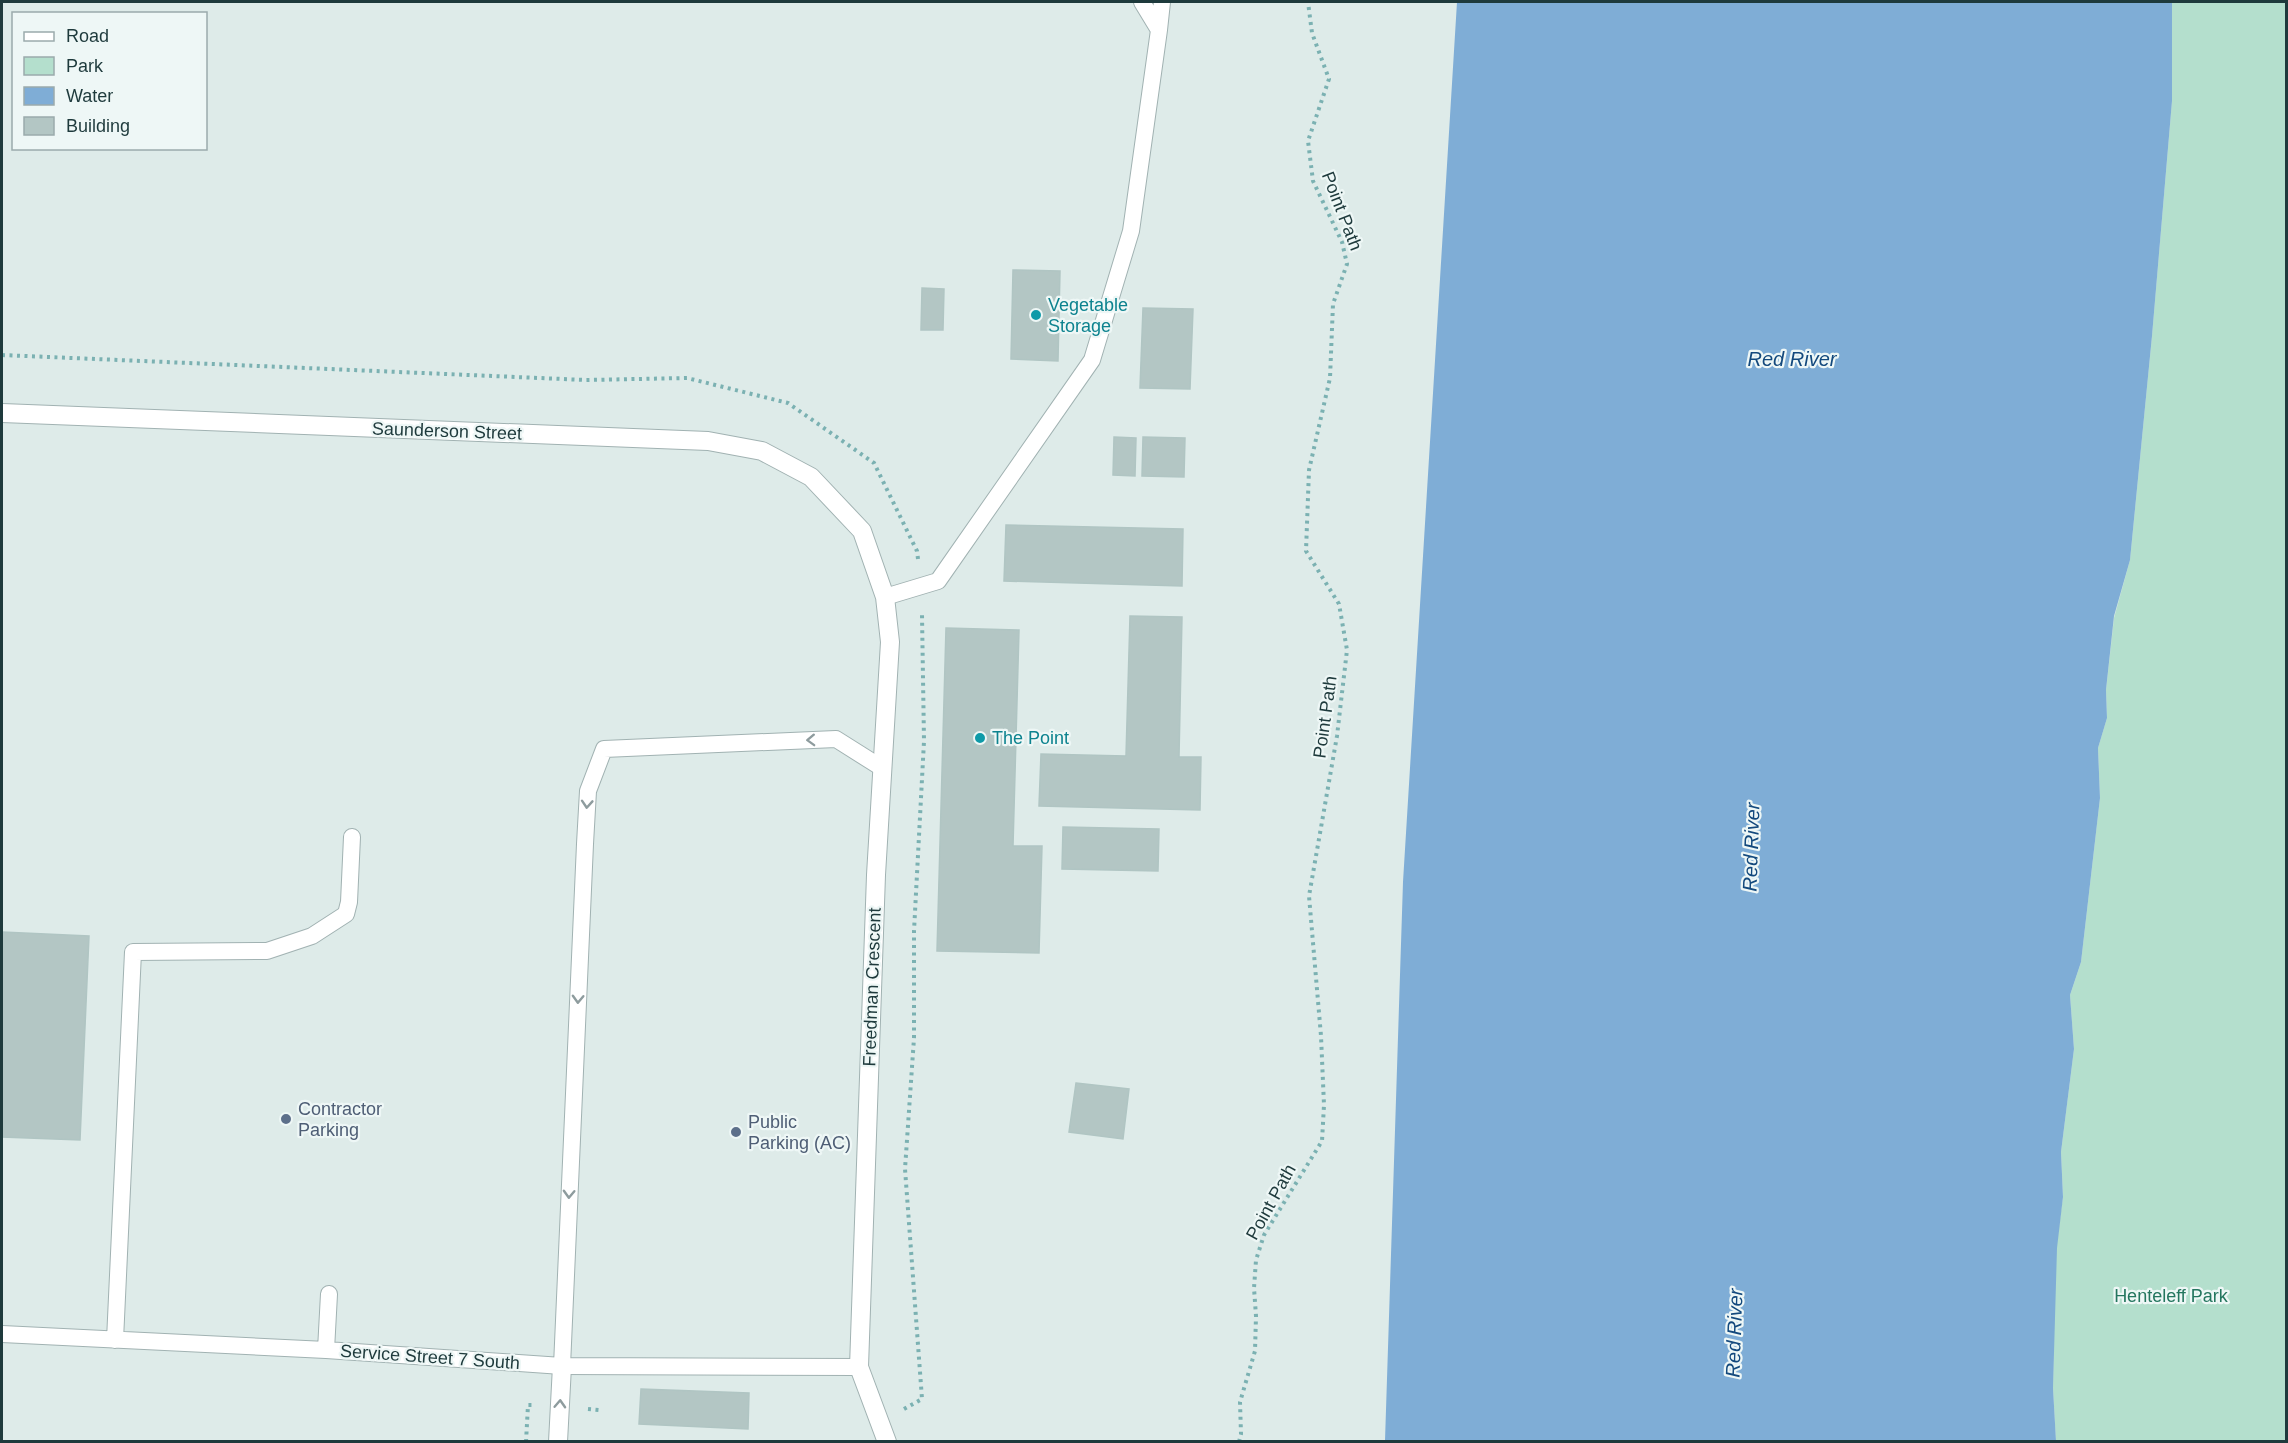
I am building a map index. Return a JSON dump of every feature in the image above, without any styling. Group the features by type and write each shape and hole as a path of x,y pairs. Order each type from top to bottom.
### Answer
{"street":[{"name":"Saunderson Street","path":"2,413 708,441 762,451 811,477 862,531"},
{"name":"Freedman Crescent","path":"862,531 885,597 890,642 882,768 859,1367 887,1442"},
{"path":"558,1442 562,1366"}],"lane":[{"path":"1142,2 1159,30"},
{"path":"885,597 938,581 1092,360 1131,231 1162,2"},
{"path":"562,1366 588,791 604,749 836,739 882,768"},
{"path":"115,1340 133,952 267,951 312,936 346,914 349,902 352,837"},
{"path":"326,1350 328,1294"},
{"name":"Service Street 7 South","path":"2,1334 326,1350 562,1366 859,1367"}],"path":[{"name":"Point Path","path":"1239,1442 1241,1434 1240,1401 1255,1351 1256,1260 1264,1235 1322,1141 1324,1105 1321,1036 1309,896 1337,736 1347,650 1339,604 1306,551 1309,470 1330,378 1333,304 1347,264 1342,242 1313,181 1308,141 1329,79 1312,33 1308,2"},
{"path":"2,355 586,380 687,378 788,403 874,464 917,551 923,627 924,741 914,931 914,1038 905,1169 922,1399 880,1422"}],"green space":[{"name":"Henteleff Park","path":"2172,2 2286,2 2286,1441 2056,1442 2053,1388 2055,1255 2063,1197 2061,1152 2074,1049 2070,995 2081,962 2100,798 2098,748 2107,718 2106,690 2114,618 2130,560 2172,101"}],"water":[{"name":"Red River","path":"1457,2 2172,2 2172,101 2130,560 2114,616 2106,690 2107,718 2098,748 2100,798 2081,962 2070,995 2074,1049 2061,1152 2063,1197 2057,1248 2053,1388 2056,1441 1385,1441 1403,882"}],"building":[{"name":"Vegetable Storage","path":"1013,270 1060,271 1058,361 1011,359"},
{"path":"922,288 944,289 943,330 921,330"},
{"path":"1143,308 1193,309 1190,389 1140,388"},
{"path":"1114,437 1136,438 1135,476 1113,475"},
{"path":"1143,437 1185,438 1184,477 1142,476"},
{"path":"1006,525 1183,529 1182,586 1004,581"},
{"path":"1130,616 1182,617 1179,757 1201,757 1200,810 1039,806 1041,754 1126,756"},
{"name":"The Point","path":"946,628 1019,630 1013,846 1042,846 1039,953 937,951"},
{"path":"1063,827 1159,829 1158,871 1062,869"},
{"path":"2,932 89,936 80,1140 2,1137"},
{"path":"1076,1083 1129,1089 1123,1139 1069,1132"},
{"path":"641,1389 749,1393 748,1429 639,1424"}],"place":[{"name":"Vegetable Storage","path":"1036,315"},
{"name":"The Point","path":"980,738"},
{"name":"Contractor Parking","path":"286,1119"},
{"name":"Public Parking (AC)","path":"736,1132"}]}
